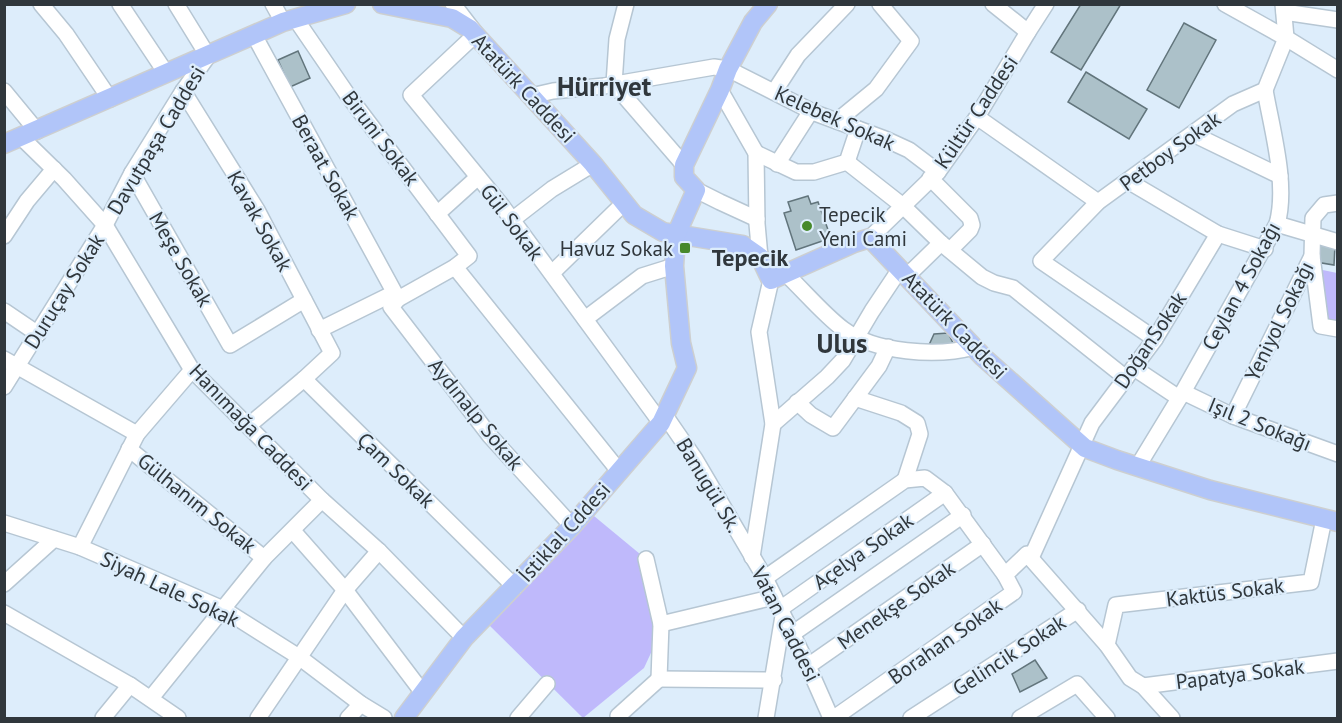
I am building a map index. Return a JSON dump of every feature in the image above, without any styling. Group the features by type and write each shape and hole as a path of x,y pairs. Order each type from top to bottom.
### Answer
{"main road":[{"name":"Atatürk Caddesi","path":"381,4 452,18 476,34 593,164 634,215 649,225 676,235 743,245 760,257"},
{"path":"676,235 696,190 684,177 684,165 753,13 768,4"},
{"path":"4,144 289,20 345,5"},
{"name":"İstiklal Cddesi","path":"404,718 464,638 572,526 663,419 687,369 681,343 674,266 676,235"},
{"path":"760,257 778,277 870,238"},
{"name":"Atatürk Caddesi","path":"870,238 974,347 1081,445 1117,460 1210,489 1331,520"}],"street":[{"path":"41,4 66,34 110,99"},
{"path":"120,4 166,73"},
{"path":"176,4 208,56"},
{"name":"Biruni Sokak","path":"273,4 289,20 347,94 469,256 455,267"},
{"path":"453,4 476,34"},
{"path":"626,4 617,39 614,84 684,165"},
{"path":"774,92 798,55 847,4"},
{"path":"837,121 876,89 911,41 880,4"},
{"path":"993,4 1028,32"},
{"name":"Kültür Caddesi","path":"870,238 934,175 977,117 1046,4"},
{"path":"1225,4 1338,70"},
{"path":"1265,90 1286,38 1284,8 1338,20"},
{"name":"Gül Sokak","path":"476,34 411,96 512,220 663,419"},
{"name":"Beraat Sokak","path":"254,35 396,296"},
{"name":"Davutpaşa Caddesi","path":"105,225 132,173 183,91 208,56"},
{"path":"531,96 714,67 728,69"},
{"name":"Kelebek Sokak","path":"728,69 812,111 909,150 934,175 970,218 972,225 970,230 945,247"},
{"path":"720,90 756,153 760,257"},
{"name":"Petboy Sokak","path":"1155,339 1041,261 1098,202 1233,105 1265,90"},
{"name":"Ceylan 4 Sokağı","path":"1138,466 1265,249 1277,224 1281,209 1280,176 1265,90"},
{"name":"Hanımağa Caddesi","path":"4,91 54,169 105,225 192,370 322,500 379,551 464,638"},
{"name":"Kavak Sokak","path":"183,91 256,210 332,353 304,379"},
{"path":"777,164 812,111"},
{"path":"977,117 1098,202"},
{"path":"756,153 796,172 813,172 847,162 858,129"},
{"path":"1192,134 1280,176"},
{"name":"Işıl 2 Sokağı","path":"847,162 903,206 945,247 982,277 1013,288 1130,373 1233,416 1338,454"},
{"path":"512,220 552,189 593,164"},
{"path":"4,236 27,201 54,169"},
{"name":"Meşe Sokak","path":"132,173 230,345 304,300"},
{"path":"437,214 478,177"},
{"path":"1128,181 1218,234 1265,249"},
{"path":"696,190 757,219"},
{"path":"552,273 624,203"},
{"name":"Yeniyol Sokağı","path":"1233,416 1312,256 1313,218 1324,205 1338,203"},
{"path":"1277,224 1338,242"},
{"name":"Duruçay Sokak","path":"4,387 11,363 38,333 105,225"},
{"name":"DoğanSokak","path":"1029,556 1092,423 1155,339 1218,234"},
{"path":"773,424 843,360 856,337 904,273 945,247"},
{"path":"1312,256 1321,326 1338,329"},
{"path":"585,319 642,276 674,266"},
{"path":"319,330 455,267 619,471"},
{"path":"778,277 843,330 877,345 935,352 974,347"},
{"name":"Vatan Caddesi","path":"778,277 759,332 773,424 752,557 765,578 832,718"},
{"name":"Aydınalp Sokak","path":"396,296 392,307 483,427 572,526"},
{"path":"4,311 38,333"},
{"path":"797,402 811,415 833,428 879,366 888,347"},
{"path":"11,363 137,434"},
{"path":"80,547 137,434 192,370"},
{"path":"248,426 304,379"},
{"name":"Çam Sokak","path":"304,379 515,587"},
{"path":"855,398 901,413 917,423 920,434 905,480"},
{"name":"Banugül Sk.","path":"663,419 695,459 752,557"},
{"name":"Gülhanım Sokak","path":"129,449 264,558"},
{"path":"765,578 905,480 925,478 945,493 1005,575"},
{"name":"Açelya Sokak","path":"779,608 945,493"},
{"path":"151,698 264,558 322,500"},
{"path":"792,634 963,515"},
{"name":"Kaktüs Sokak","path":"1107,645 1116,605 1311,582 1331,520"},
{"name":"Siyah Lale Sokak","path":"4,523 80,547 223,609 299,657 361,704 384,718"},
{"path":"292,531 345,590 423,693"},
{"path":"4,584 54,539"},
{"name":"Menekşe Sokak","path":"808,666 983,544"},
{"path":"258,718 345,590 379,551"},
{"path":"1029,556 1107,645 1130,678 1143,686 1172,718"},
{"name":"Borahan Sokak","path":"832,718 1014,592 1005,575 1029,556"},
{"path":"646,559 661,624 659,679"},
{"path":"661,624 779,608 774,680 766,718"},
{"name":"Gelincik Sokak","path":"911,718 1078,610"},
{"path":"4,613 130,685 178,718"},
{"name":"Papatya Sokak","path":"1143,686 1338,661"},
{"path":"634,718 618,716 659,679 774,680"},
{"path":"518,718 547,684"},
{"path":"1020,718 1077,684 1107,718"},
{"path":"103,718 130,685"},
{"path":"348,718 361,704"}],"shaded area":[{"path":"1318,269 1337,273 1337,321 1324,318"},
{"path":"594,516 646,559 656,642 644,668 583,718 489,625"}],"building":[{"path":"1081,4 1121,4 1081,70 1051,52"},
{"path":"1184,23 1216,40 1179,108 1147,90"},
{"path":"298,51 310,78 290,87 278,60"},
{"path":"1086,72 1147,109 1129,139 1068,102"},
{"name":"Tepecik Yeni Cami","path":"808,196 811,204 818,202 831,238 796,250 784,213 791,211 788,202"},
{"path":"1317,242 1335,245 1334,265 1316,262"},
{"path":"948,333 954,345 929,345 934,334"},
{"path":"1035,660 1047,678 1020,692 1012,674"}],"place":[{"name":"Tepecik Yeni Cami","path":"807,226"},
{"name":"Havuz Sokak","path":"685,248"}],"district":[{"name":"Hürriyet","path":"604,86"},
{"name":"Tepecik","path":"750,257"},
{"name":"Ulus","path":"842,343"}]}
